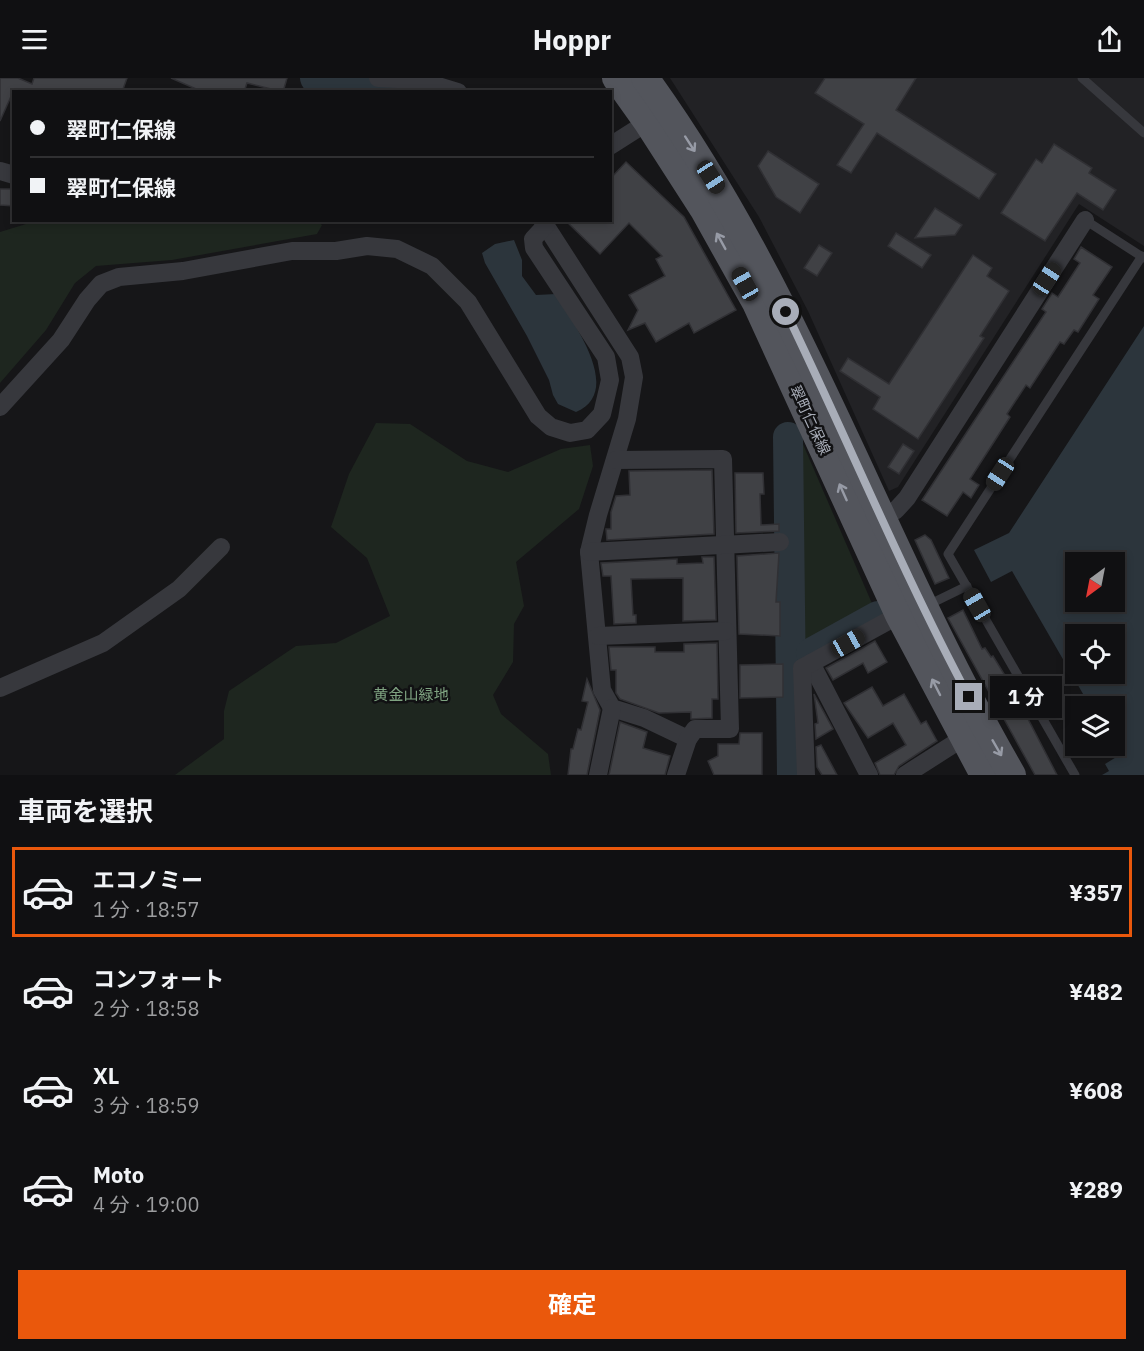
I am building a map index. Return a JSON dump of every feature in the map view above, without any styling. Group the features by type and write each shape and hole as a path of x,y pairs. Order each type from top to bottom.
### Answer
{"main road":[{"name":"翠町仁保線","path":"616,78 658,115"},
{"name":"翠町仁保線","path":"645,78 658,115 704,210 826,424 911,611 963,738 984,775"},
{"name":"翠町仁保線","path":"911,611 1012,775"}],"street":[{"path":"378,78 418,80 451,90"},
{"path":"612,145 658,115"},
{"path":"871,524 907,498 1085,220"},
{"path":"0,407 61,340 87,300 101,284 119,277 183,271 292,251 336,251 367,246 397,249 432,266 468,303 538,416 551,427 570,433 587,430 602,414 610,380 606,357 534,248 533,239 544,223 630,357 634,377 627,419 589,552 602,690 612,708 597,775"},
{"path":"616,460 723,459 730,729 695,729 688,739 676,775"},
{"path":"589,552 780,542"},
{"path":"0,688 103,643 179,589 221,547"},
{"path":"806,775 802,668 911,611"},
{"path":"598,636 726,631"},
{"path":"811,663 869,775"},
{"path":"612,708 644,717 688,739"},
{"path":"905,775 963,738"}],"lane":[{"path":"1082,78 1140,130"},
{"path":"1075,775 948,554 1143,257 1085,220"},
{"path":"911,611 967,586"}],"shaded area":[{"path":"670,78 1144,78 1144,246 1079,204 898,487 889,491 808,311 759,217"},
{"path":"514,240 522,260 522,276 536,295 556,294 590,356 595,373 596,389 590,402 576,412 558,404 527,336 485,263 482,253 495,244"},
{"path":"1144,326 1144,775 1102,775 1109,771 1105,764 1118,756 1125,756 1125,696 1084,696 1077,684 1125,684 1125,624 1065,624 1065,663 1012,571 991,582 974,550 1009,533"}],"green space":[{"path":"32,222 318,222 322,225 317,234 172,260 96,266 75,283 46,330 0,383 0,232"},
{"name":"黄金山緑地","path":"376,423 410,424 467,461 508,472 561,449 590,445 593,466 579,509 516,562 524,606 514,624 513,662 493,695 501,714 548,754 551,775 175,775 224,739 224,711 229,691 296,646 336,643 390,616 367,558 331,527 349,474"},
{"path":"799,435 874,608 808,646 800,644 795,437"}],"building":[{"path":"0,78 18,78 32,84 34,78 127,78 123,90 12,90 0,121"},
{"path":"171,78 287,78 284,90 247,83 245,90 198,90"},
{"path":"825,78 916,78 896,110 996,174 979,199 877,133 851,173 837,165 864,124 815,93"},
{"path":"1054,144 1092,168 1089,173 1116,190 1103,210 1077,193 1045,241 1001,213 1036,159 1042,163"},
{"path":"768,151 819,184 800,213 776,197 758,166"},
{"path":"626,162 684,217 736,310 694,333 689,323 656,342 645,323 628,330 638,310 629,295 665,276 656,259 662,256 629,223 600,254 567,222 612,222 612,177"},
{"path":"0,189 12,189 12,206 0,205"},
{"path":"935,208 962,225 955,235 915,238"},
{"path":"896,233 931,255 922,268 888,246"},
{"path":"819,245 832,253 817,276 804,268"},
{"path":"1081,247 1112,267 1093,295 1099,299 1078,332 1074,330 1064,344 1060,342 1030,388 1026,385 1007,414 1010,417 970,479 979,485 971,498 963,492 947,516 922,500 1046,312 1042,309 1052,293 1058,297 1080,263 1074,259"},
{"path":"973,255 992,268 987,276 1009,291 980,336 984,338 918,439 873,409 880,397 840,371 848,358 889,384"},
{"path":"903,444 914,451 899,474 888,467"},
{"path":"712,470 714,534 607,540 606,529 611,529 611,512 616,496 630,495 629,471"},
{"path":"735,473 763,473 764,494 760,494 761,525 779,524 779,531 736,533"},
{"path":"925,535 931,540 949,578 935,584 915,540"},
{"path":"779,553 776,602 780,602 780,636 739,634 737,556"},
{"path":"702,557 714,557 716,620 683,621 683,578 631,579 633,615 636,615 636,623 614,624 611,576 603,576 601,563 677,559 677,564 703,563"},
{"path":"963,610 982,649 985,648 991,657 993,656 1009,682 1057,775 1035,775 948,618"},
{"path":"875,641 887,662 868,673 863,663 833,680 826,668"},
{"path":"717,643 718,699 712,699 712,718 691,719 691,712 659,713 620,699 616,693 616,670 611,670 609,647 655,647 655,652 684,652 684,644"},
{"path":"783,664 783,697 740,698 740,665"},
{"path":"587,679 600,710 587,775 568,775 571,749 573,749 578,729 581,730 588,702 582,701"},
{"path":"872,687 883,706 904,694 921,724 926,721 937,741 899,766 894,775 880,775 875,763 906,745 893,723 868,738 844,703"},
{"path":"814,694 833,729 816,739 815,724 818,723"},
{"path":"620,722 647,732 643,748 670,756 665,775 609,775"},
{"path":"740,733 762,733 762,775 714,775 708,761 718,756 718,744 739,744"},
{"path":"821,745 837,775 822,775 817,767 816,747"}],"waterway":[{"path":"315,78 350,89 363,90"},
{"path":"788,437 792,775"},
{"path":"811,653 878,616"}],"route":[{"path":"786,312 826,394 894,550 969,697"}]}
